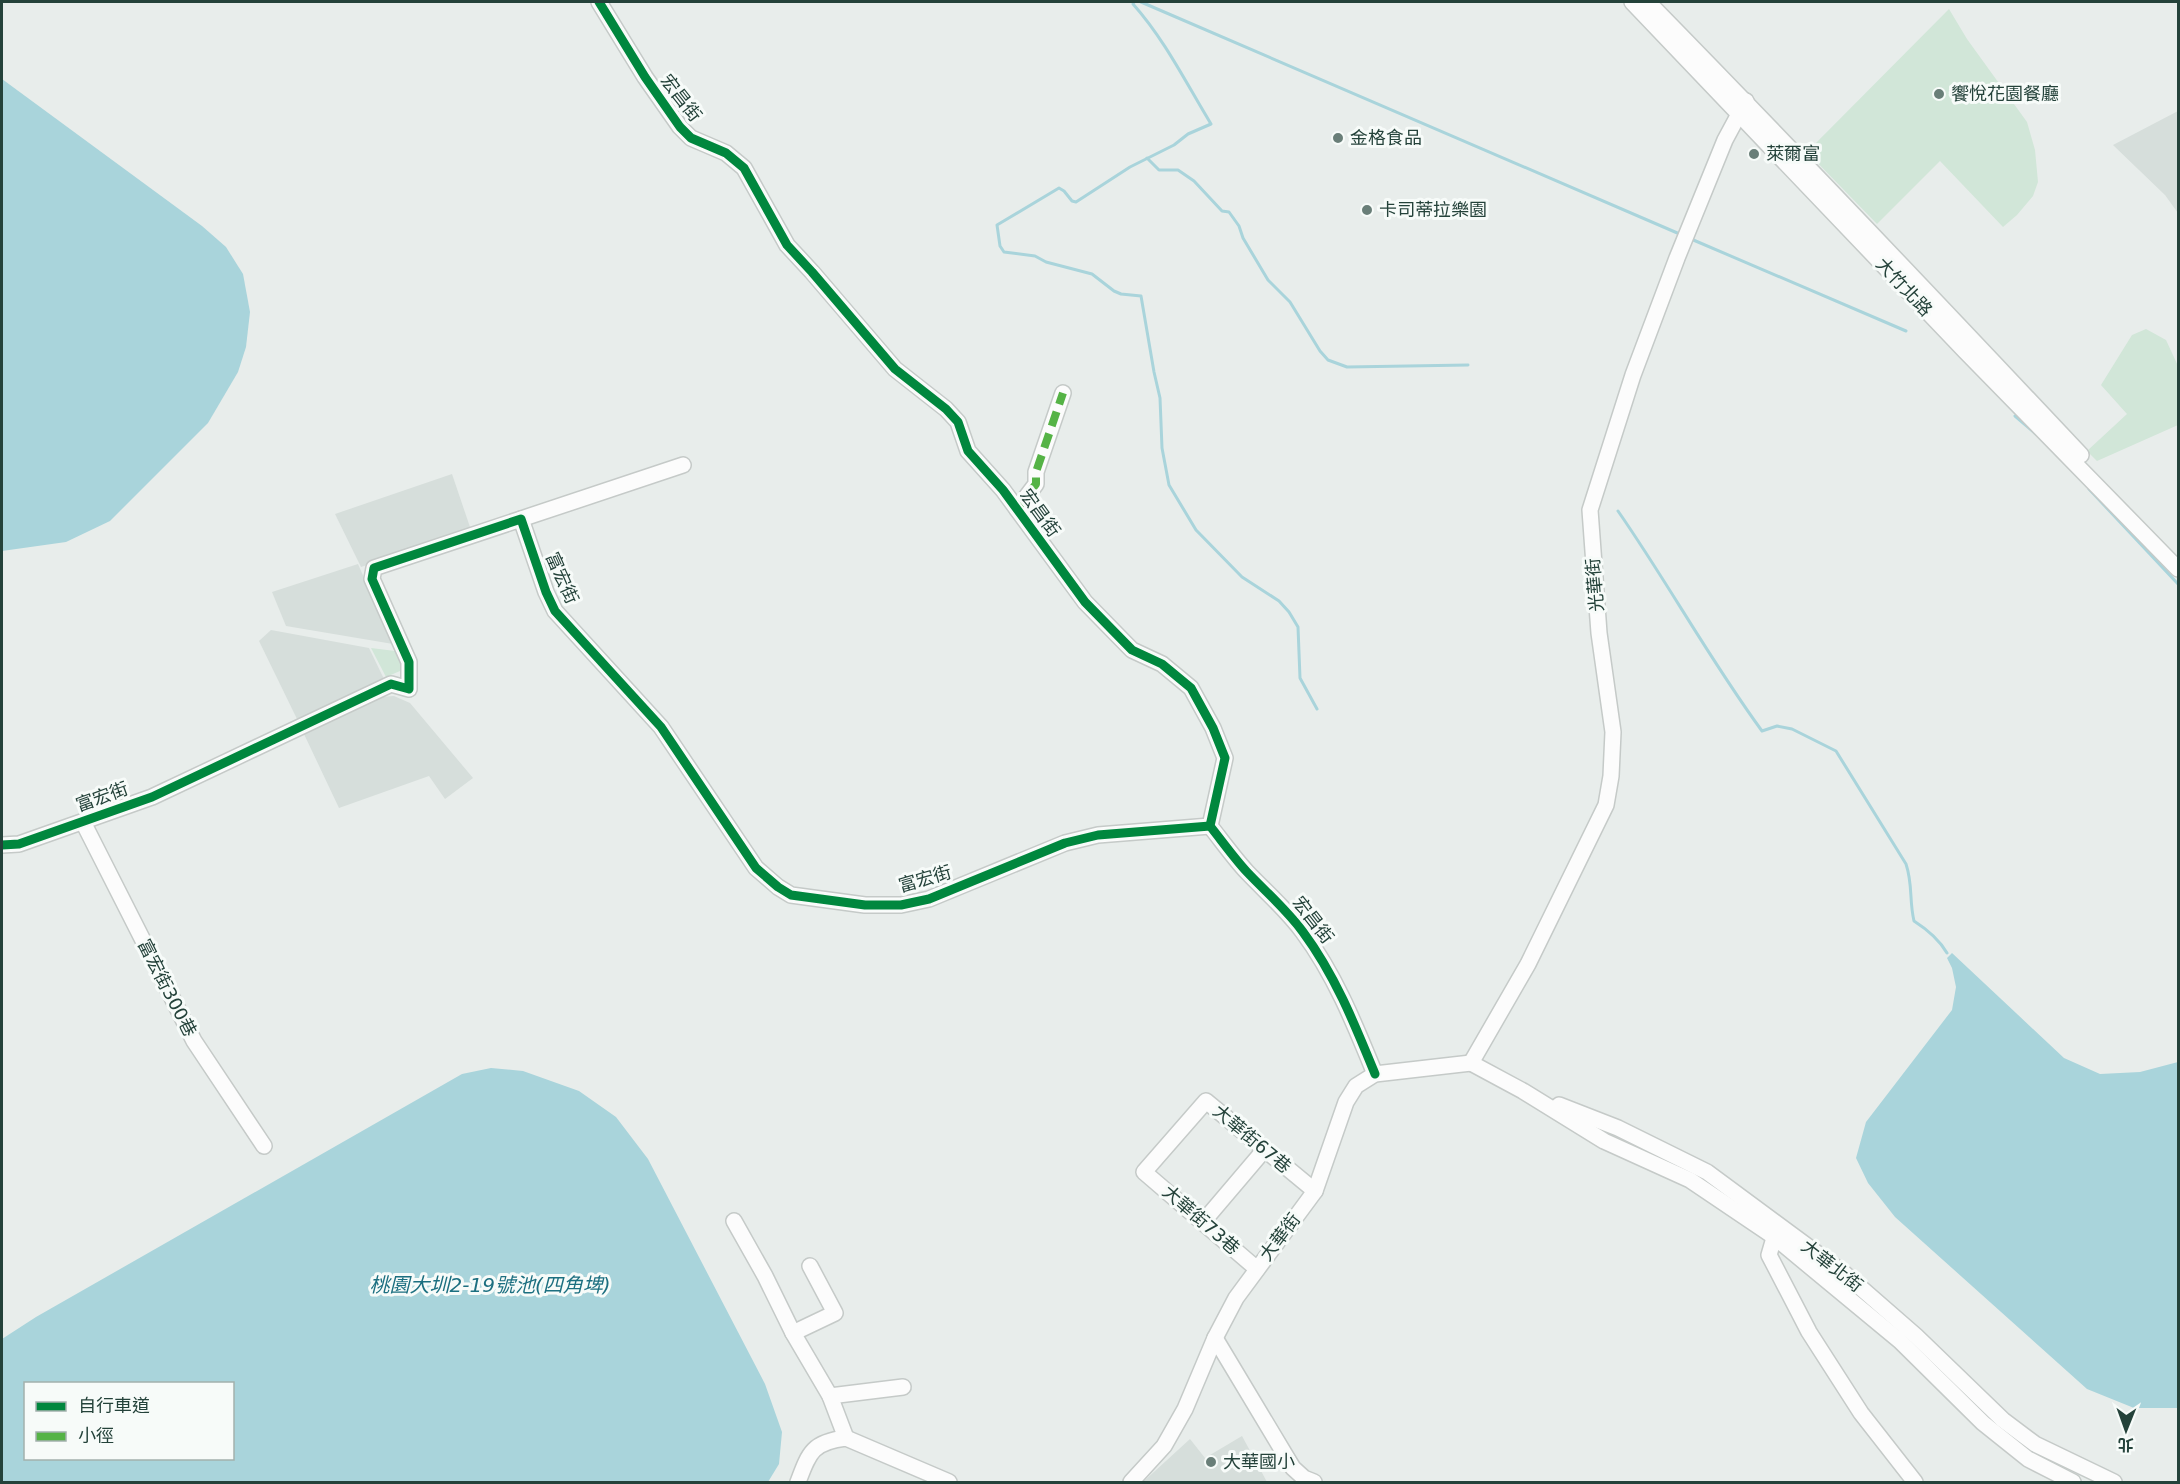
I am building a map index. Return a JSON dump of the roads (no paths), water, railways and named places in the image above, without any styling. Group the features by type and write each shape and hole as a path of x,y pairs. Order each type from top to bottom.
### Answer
{"street":[{"name":"宏昌街","path":"599,2 645,77 680,127 691,138 726,153 744,168 787,245 896,369 946,409 958,422 968,451 1003,490 1085,602 1132,650 1162,664 1191,688 1213,728 1225,758 1210,826 1247,872 1275,899 1302,931 1321,958 1346,1005 1376,1074"},
{"name":"大竹北路","path":"1632,2 1794,154 2178,556"},
{"name":"大竹北路","path":"1648,2 2016,404 2178,569"},
{"name":"光華街","path":"1471,1064 1528,964 1606,805 1611,776 1613,732 1599,633 1590,510 1629,386 1664,291 1725,140 1742,107"},
{"path":"1017,509 1036,484 1036,472 1063,393"},
{"path":"521,519 683,465"},
{"name":"富宏街","path":"2,844 19,844 152,797 391,684 409,689 409,662 372,579 374,568 521,519 555,610 661,727 756,868 791,895 865,905 901,905 929,899 1065,843 1098,836 1210,826"},
{"name":"富宏街300巷","path":"82,822 194,1041 264,1146"},
{"path":"1376,1074 1471,1064"},
{"name":"大華北街","path":"1471,1064 1523,1091 1604,1141 1690,1180 1845,1274 1916,1336 2003,1420 2035,1444 2114,1482"},
{"name":"大華街","path":"1131,1482 1164,1446 1185,1409 1215,1338 1236,1298 1315,1191 1346,1102 1356,1086 1376,1074"},
{"name":"大華街67巷","path":"1144,1172 1206,1101 1315,1191"},
{"path":"1203,1222 1265,1149"},
{"name":"大華街73巷","path":"1144,1172 1257,1269"},
{"path":"734,1221 793,1333 830,1396 846,1438"},
{"path":"1776,1231 1769,1255 1809,1332 1861,1413 1915,1482"},
{"name":"大華北街","path":"1776,1231 1900,1341 1983,1424 2028,1459 2073,1482"},
{"path":"793,1333 835,1313 810,1266"},
{"path":"1215,1338 1293,1467 1304,1478 1314,1482"},
{"path":"830,1396 903,1387"},
{"path":"798,1482 809,1454 828,1440 846,1438 949,1482"}],"water":[{"path":"2,79 202,226 226,247 243,274 250,312 246,347 238,372 208,423 110,521 66,542 2,551"},
{"path":"1952,953 2064,1058 2100,1074 2140,1072 2178,1062 2178,1408 2134,1408 2087,1389 1895,1217 1868,1183 1856,1158 1866,1122 1952,1010 1956,987 1952,968 1947,958"},
{"name":"桃園大圳2-19號池(四角埤)","path":"491,1068 523,1071 579,1091 616,1117 648,1159 765,1384 782,1432 779,1464 768,1482 2,1482 2,1339 36,1317 462,1074"}],"waterway":[{"path":"1134,2 1133,4 1165,47 1211,124 1188,134 1174,145 1130,167 1076,202 1059,188 997,225 1000,246 1004,252 1035,256 1046,262 1092,274 1121,294 1141,296 1160,398 1162,448 1169,485 1196,530 1242,577 1279,601 1289,612 1298,627 1300,678 1317,709"},
{"path":"1141,2 1682,235"},
{"path":"1147,158 1159,170 1178,170 1194,181 1222,211 1229,212 1268,280 1290,302 1328,360 1347,367 1468,365"},
{"path":"1691,239 1906,331"},
{"path":"2015,416 2036,434"},
{"path":"2089,489 2178,584"},
{"path":"1618,511 1762,731 1777,726 1792,729 1836,751 1906,864 1910,879 1914,921 1933,935 1947,953"}],"place":[{"name":"饗悅花園餐廳","path":"1939,94"},
{"name":"金格食品","path":"1338,138"},
{"name":"萊爾富","path":"1754,154"},
{"name":"卡司蒂拉樂園","path":"1367,210"},
{"name":"大華國小","path":"1211,1462"}]}
